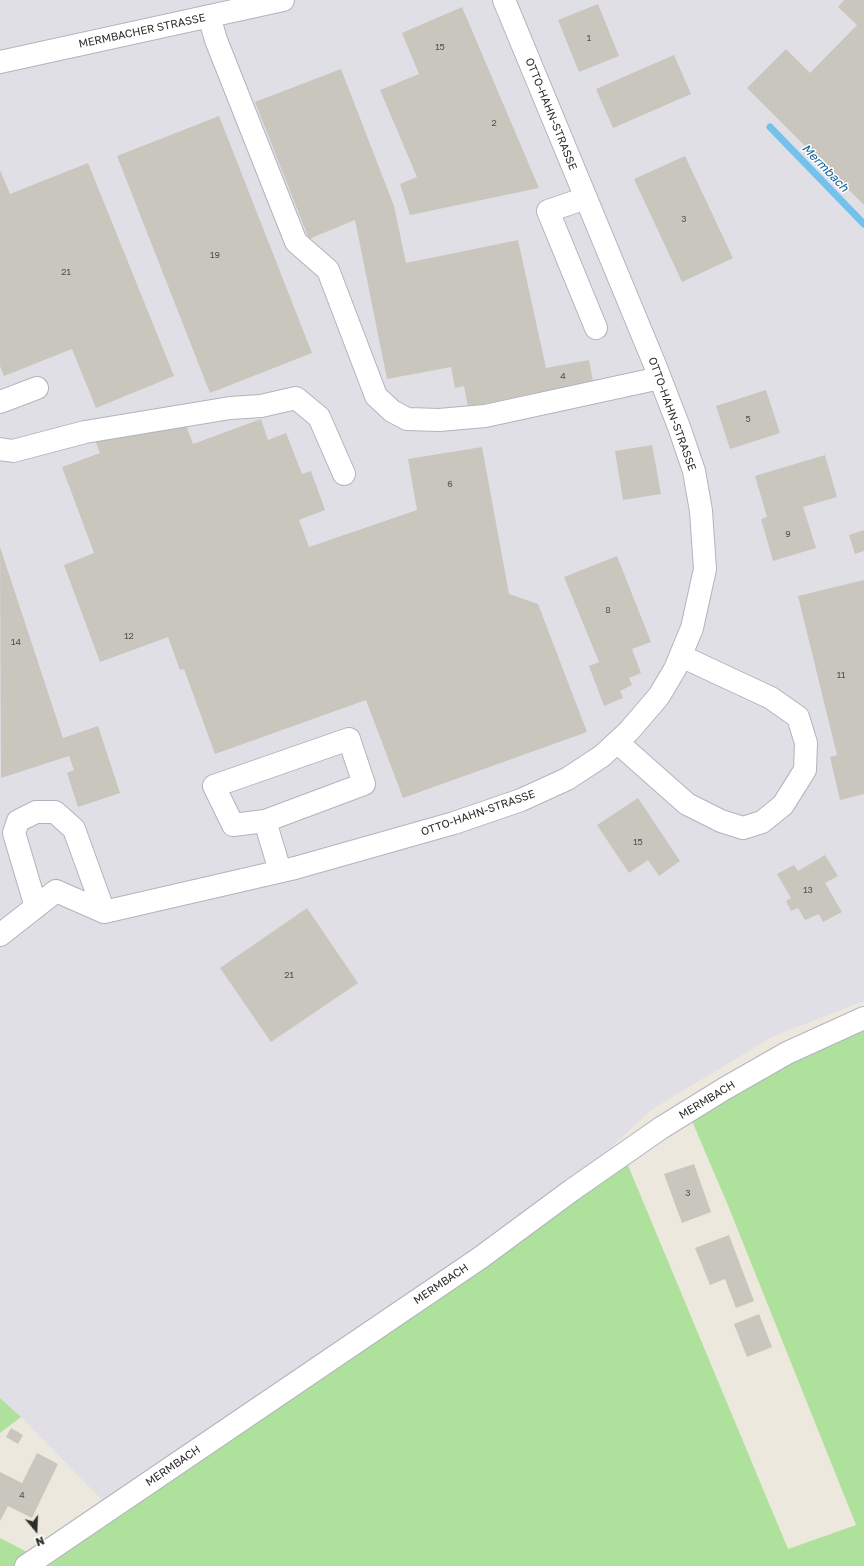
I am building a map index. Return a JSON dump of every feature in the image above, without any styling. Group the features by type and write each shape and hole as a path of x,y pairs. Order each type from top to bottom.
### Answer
{"street":[{"name":"MERMBACHER STRASSE","path":"0,62 283,0"},
{"name":"OTTO-HAHN-STRASSE","path":"104,912 280,871 454,823 521,800 567,779 602,756 629,731 658,696 675,669 681,656 692,628 705,569 702,511 694,471 660,378 504,0"},
{"path":"209,16 216,40 296,242 328,270 376,396 392,411 407,419 439,420 486,416 660,378"},
{"path":"586,198 548,211 596,328"},
{"path":"0,402 37,388"},
{"path":"0,449 13,451 85,432 230,408 260,406 296,398 320,417 344,474"},
{"path":"617,742 687,804 721,821 743,828 762,822 782,805 805,770 806,743 798,717 771,698 681,656"},
{"path":"349,739 364,784 265,821 233,825 214,786 349,739"},
{"path":"36,907 14,833 18,821 36,812 55,812 74,829 104,912"},
{"path":"265,821 280,871"},
{"path":"0,936 56,891 104,912"},
{"name":"MERMBACH","path":"26,1566 480,1258 572,1190 662,1128 724,1089 787,1053 864,1018"}],"shaded area":[{"path":"0,0 864,0 864,1001 774,1036 651,1110 570,1186 106,1504 21,1417 0,1398"}],"green space":[{"path":"864,1031 864,1566 42,1566 627,1163 788,1549 856,1525 727,1203 692,1121 801,1057"},
{"path":"0,1398 21,1417 0,1433"},
{"path":"0,1538 33,1555 20,1566 0,1566"}],"building":[{"path":"844,0 864,0 864,205 747,88 786,49 810,73 857,25 838,7"},
{"path":"598,4 619,56 579,72 558,20"},
{"path":"462,7 539,188 410,215 400,184 417,177 380,90 419,74 402,33"},
{"path":"674,55 691,94 613,128 596,89"},
{"path":"341,69 394,206 406,263 518,240 546,368 589,360 593,381 468,407 464,386 455,388 451,367 387,379 355,220 309,239 255,102"},
{"path":"219,116 312,353 210,393 117,156"},
{"path":"685,156 733,258 682,282 634,179"},
{"path":"88,163 174,376 96,408 72,349 4,376 0,366 0,170 10,194"},
{"path":"766,390 780,433 730,449 716,406"},
{"path":"261,419 268,440 286,433 302,474 311,471 325,510 299,520 309,547 417,510 408,459 482,447 509,594 538,604 587,732 403,798 366,700 215,754 184,669 180,670 168,637 100,662 64,565 94,553 62,467 100,453 95,440 186,425 193,444"},
{"path":"652,445 661,494 623,500 615,451"},
{"path":"825,455 837,497 803,507 816,548 773,561 761,519 767,517 755,476"},
{"path":"864,530 864,551 855,554 849,535"},
{"path":"0,547 63,738 98,726 120,793 78,807 67,773 74,770 69,756 1,778"},
{"path":"617,556 651,642 632,649 641,673 629,678 632,685 620,691 623,698 604,706 589,666 599,662 564,577"},
{"path":"864,580 864,794 840,800 830,757 837,755 798,596"},
{"path":"638,798 680,861 659,876 648,860 629,873 597,825"},
{"path":"825,855 838,876 825,883 842,912 823,922 819,914 805,920 798,908 791,911 786,901 791,898 777,874 794,865 798,871"},
{"path":"307,908 358,983 271,1042 220,968"},
{"path":"694,1164 711,1212 682,1223 664,1174"},
{"path":"729,1235 754,1301 736,1308 725,1279 710,1285 695,1248"},
{"path":"759,1314 772,1347 747,1357 734,1324"},
{"path":"11,1428 23,1435 18,1444 6,1437"},
{"path":"37,1453 58,1464 32,1518 8,1506 0,1521 0,1472 22,1483"}],"waterway":[{"name":"Mermbach","path":"770,127 864,224"}]}
